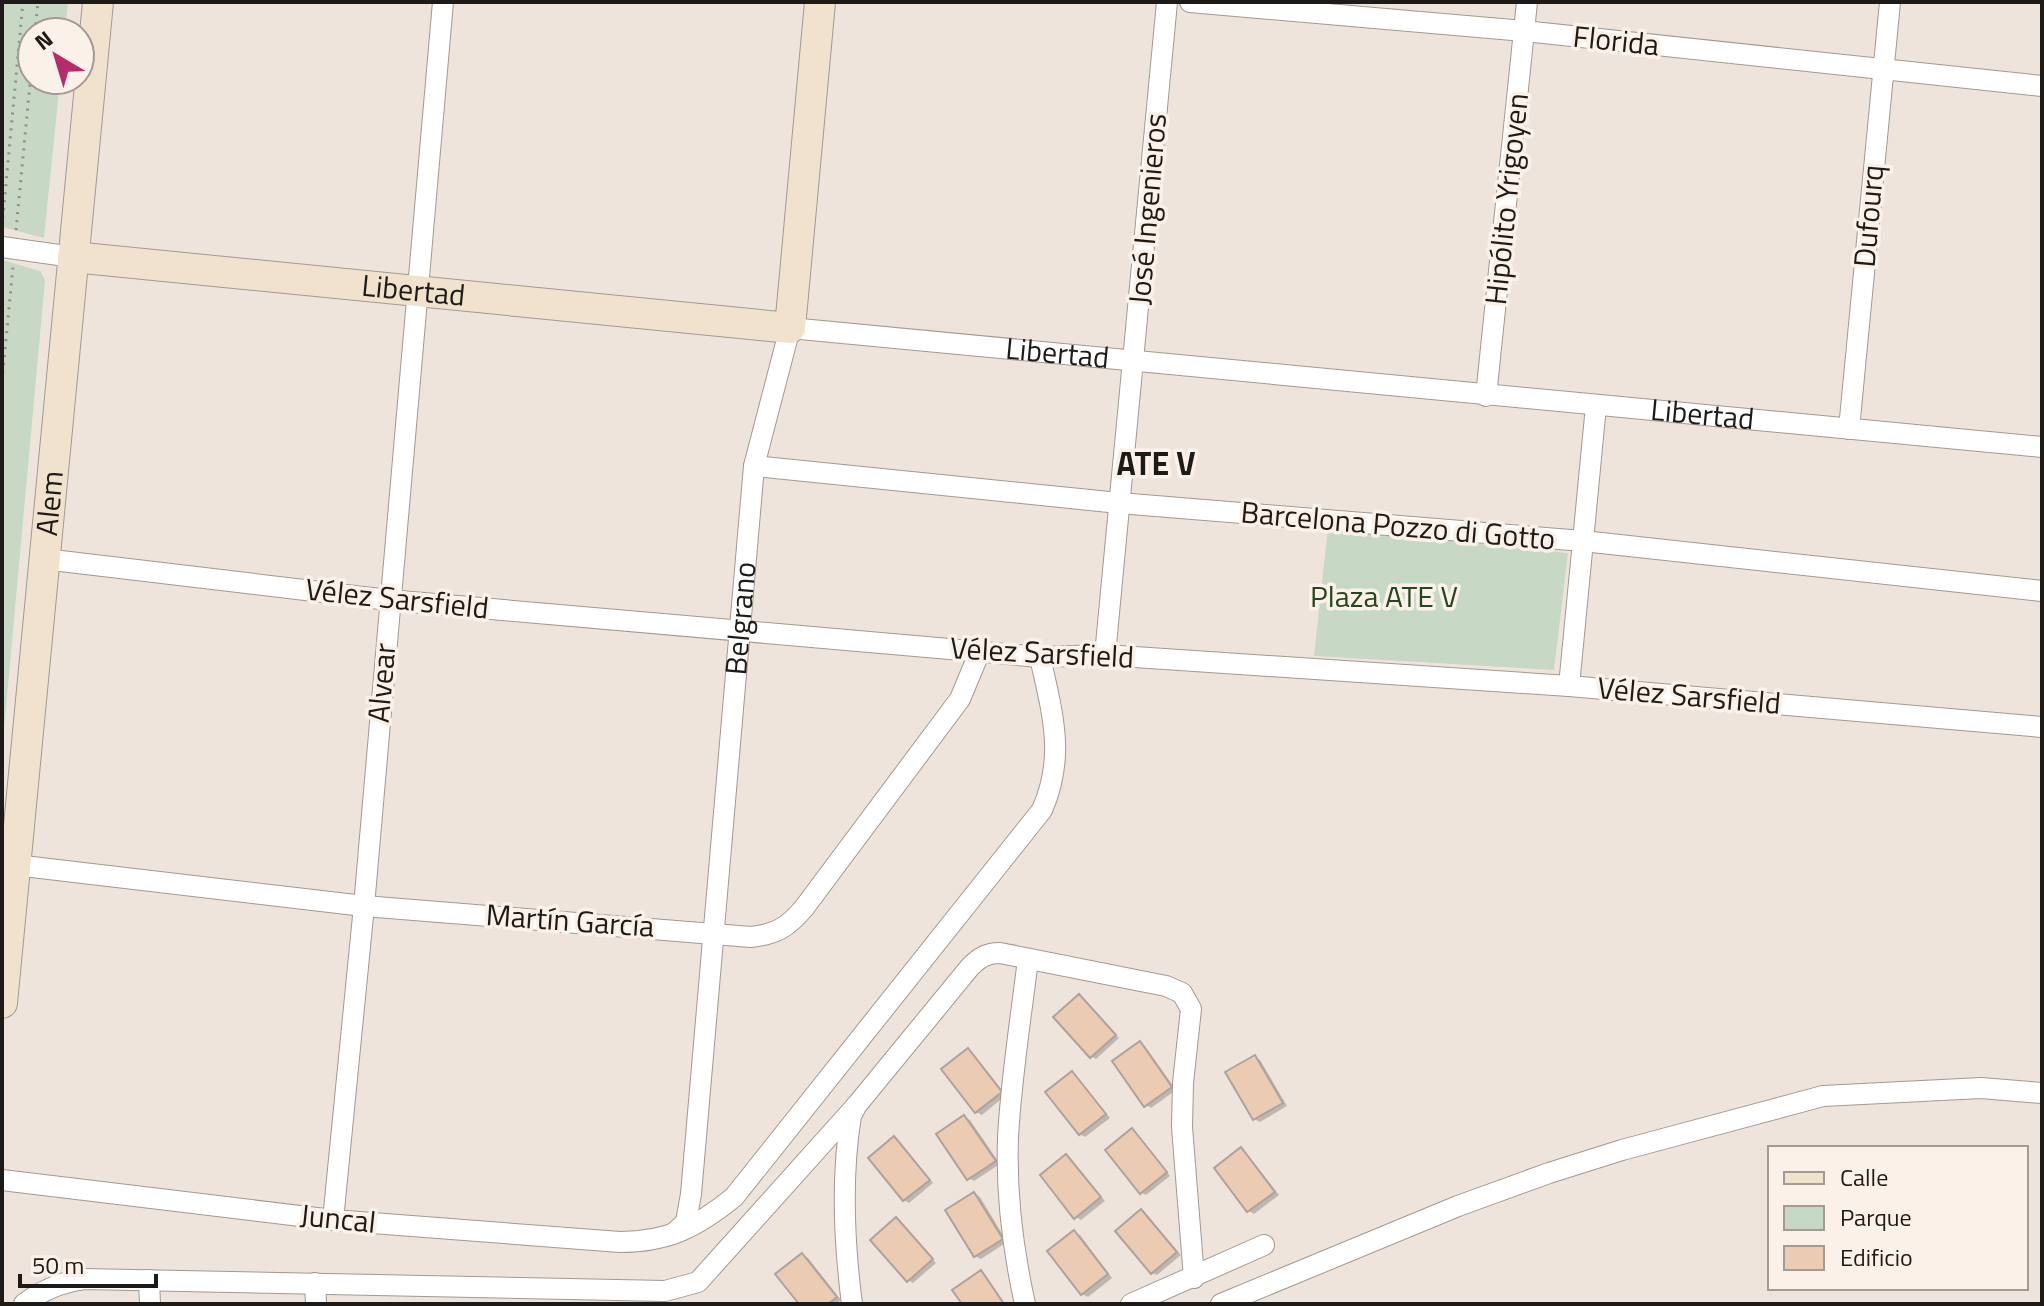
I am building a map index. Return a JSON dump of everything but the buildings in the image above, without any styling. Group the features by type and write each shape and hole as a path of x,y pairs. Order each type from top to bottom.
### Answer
{"main road":[{"name":"Alem","path":"2,1003 98,2"},
{"name":"Belgrano","path":"790,328 820,2"},
{"name":"Libertad","path":"73,257 790,328"}],"street":[{"name":"Alvear","path":"333,1220 364,906 443,2"},
{"name":"José Ingenieros","path":"1105,655 1167,2"},
{"name":"Florida","path":"1190,2 1524,31 2042,86"},
{"name":"Hipólito Yrigoyen","path":"1486,396 1527,2"},
{"name":"Dufourq","path":"1849,429 1890,2"},
{"path":"8,248 73,257"},
{"name":"Libertad","path":"790,328 2042,447"},
{"name":"Belgrano","path":"673,1234 686,1222 691,1194 754,466 790,328"},
{"path":"1569,686 1596,406"},
{"name":"Barcelona Pozzo di Gotto","path":"754,466 1119,503 1583,541 2042,591"},
{"name":"Vélez Sarsfield","path":"44,559 389,600 1040,657 1105,655 1569,686 2042,723"},
{"name":"Martín García","path":"15,865 364,906 751,937 772,934 793,921 960,699 980,651"},
{"name":"Juncal","path":"2,1180 333,1220 620,1242 650,1242 706,1220 734,1197 1042,810 1053,786 1056,766 1054,722 1040,657"},
{"path":"24,1304 37,1294 66,1281 84,1279 315,1283 492,1296 669,1297 698,1282 856,1106 979,958 990,953 1166,986 1182,993 1191,1009 1182,1127 1194,1278"},
{"path":"1025,1304 1009,1202 1008,1139 1028,959"},
{"path":"1221,1304 1458,1206 1549,1173 1823,1096 1981,1088 2042,1093"},
{"path":"852,1304 845,1237 845,1189 850,1124 856,1106"},
{"path":"1131,1304 1264,1245"},
{"path":"1250,1304 1285,1278"},
{"path":"149,1280 150,1304"},
{"path":"315,1283 316,1304"}],"path":[{"path":"2,226 23,2"},
{"path":"2,381 8,248 28,96"}],"green space":[{"path":"2,2 68,2 67,16 16,16 16,96 58,96 44,238 2,227"},
{"path":"2,260 40,271 45,280 2,750"},
{"name":"Plaza ATE V","path":"1328,528 1568,553 1554,670 1314,656"}],"district":[{"name":"ATE V","path":"1156,464"}]}
